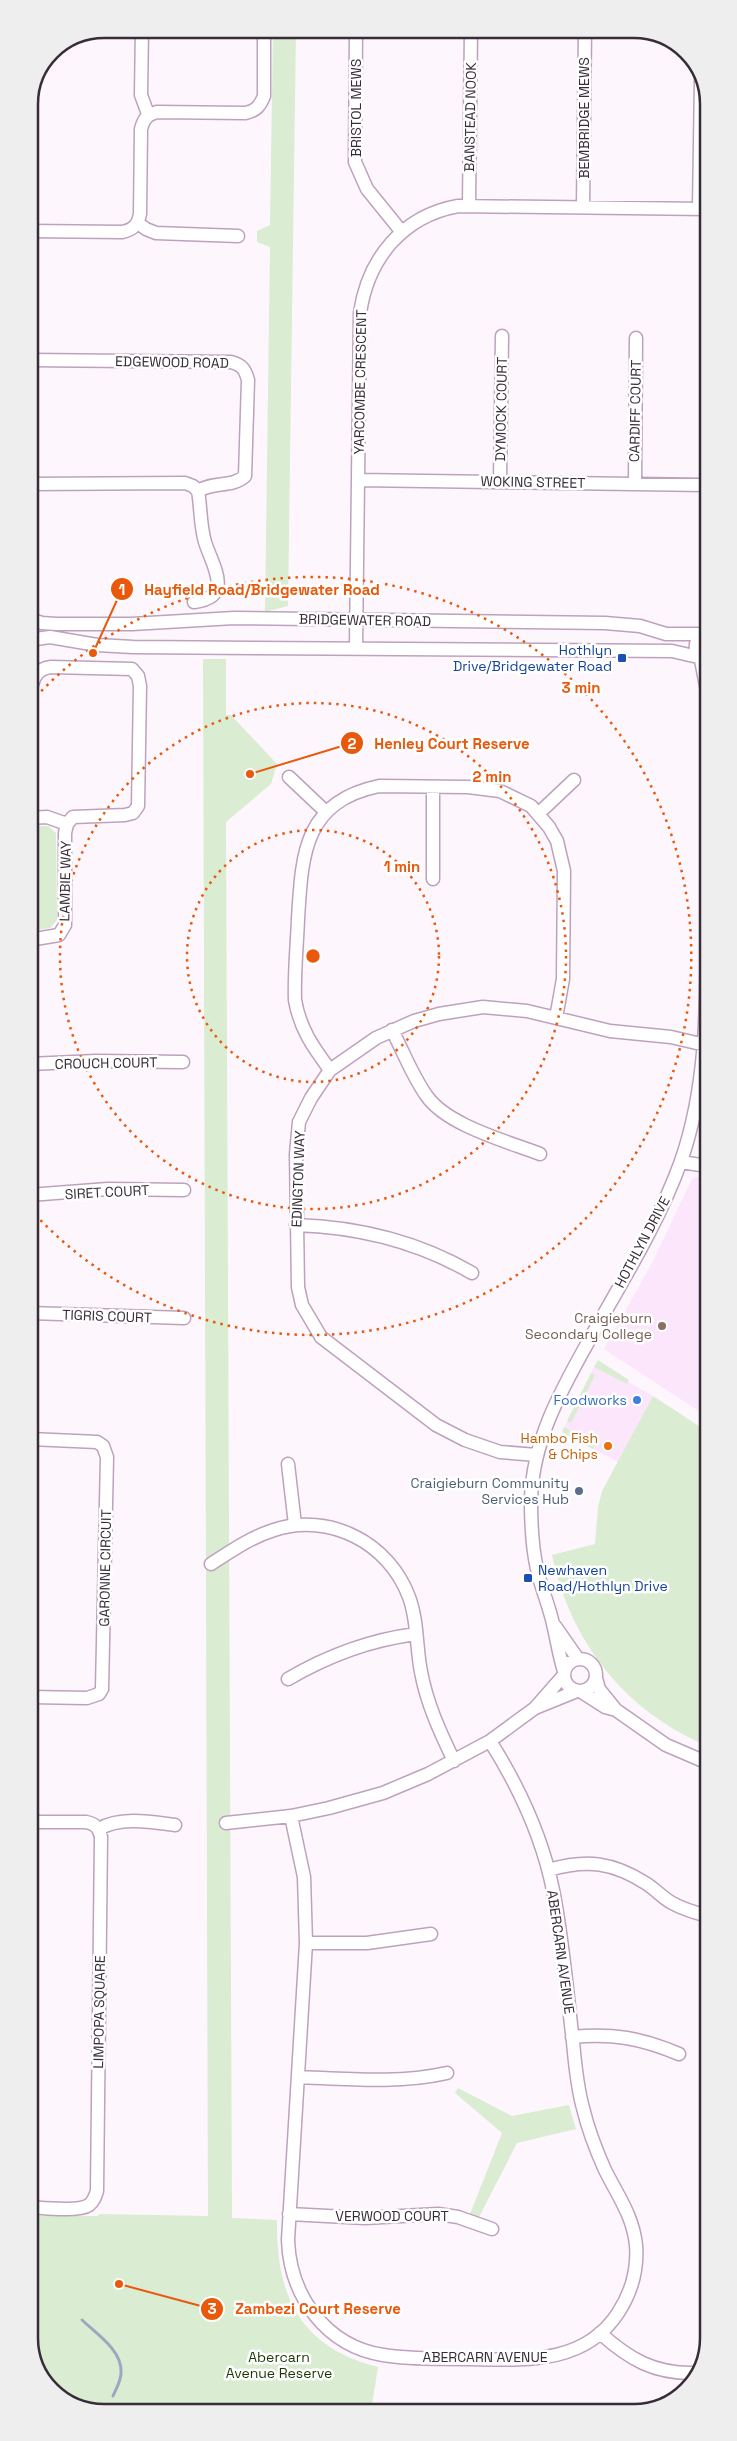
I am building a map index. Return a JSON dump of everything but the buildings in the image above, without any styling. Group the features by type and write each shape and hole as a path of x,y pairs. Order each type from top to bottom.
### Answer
{"street":[{"path":"142,38 141,95 148,114"},
{"path":"38,230 122,232 131,230 138,223 141,129 143,120 148,114 157,112 245,113 253,111 260,105 264,96 264,38"},
{"name":"BRISTOL MEWS","path":"356,38 355,162 367,189 402,231"},
{"name":"BANSTEAD NOOK","path":"469,205 471,38"},
{"name":"BEMBRIDGE MEWS","path":"583,207 584,38"},
{"name":"YARCOMBE CRESCENT","path":"356,647 362,302 374,265 382,252 402,231 436,211 469,205 700,209"},
{"path":"138,223 146,229 156,232 238,236"},
{"name":"DYMOCK COURT","path":"500,482 502,336"},
{"name":"CARDIFF COURT","path":"634,484 636,338"},
{"name":"EDGEWOOD ROAD","path":"38,360 231,362 240,365 246,371 248,380 245,476 238,483 207,486 198,492"},
{"name":"WOKING STREET","path":"358,480 700,485"},
{"path":"38,484 185,484 193,486 198,492 201,525 205,542 222,590 203,601 194,602"},
{"name":"BRIDGEWATER ROAD","path":"38,621 65,624 132,624 234,618 622,624 640,626 666,634 700,633"},
{"name":"BRIDGEWATER ROAD","path":"38,639 50,638 97,645 133,647 356,647 672,652 700,659"},
{"path":"700,640 695,648 700,657"},
{"path":"38,672 43,668 122,667 132,669 138,676 140,686 138,806 132,813 125,815 74,817 67,824 47,817 38,818"},
{"path":"288,777 326,812"},
{"path":"539,814 574,780"},
{"path":"330,1070 310,1044 298,1015 294,984 302,862 314,828 326,812 342,800 365,789 379,786 485,788 500,791 521,800 539,814 557,841 564,872 563,978 556,1018"},
{"path":"433,787 433,879"},
{"name":"LAMBIE WAY","path":"38,938 59,935 65,925 67,824"},
{"name":"EDINGTON WAY","path":"536,1461 500,1452 465,1440 436,1424 321,1337 302,1305 298,1287 296,1154 299,1122 311,1098 330,1070 362,1047 392,1030 439,1014 482,1007 527,1011 610,1030 671,1037 700,1038"},
{"path":"392,1030 426,1096 439,1109 470,1126 540,1154"},
{"name":"CROUCH COURT","path":"38,1064 96,1061 183,1062"},
{"name":"HOTHLYN DRIVE","path":"564,1673 533,1548 531,1499 536,1461 553,1407 648,1234 683,1156 700,1082"},
{"path":"683,1156 700,1160"},
{"path":"683,1156 700,1163"},
{"name":"SIRET COURT","path":"38,1194 115,1189 184,1190"},
{"path":"296,1225 346,1228 389,1237 440,1256 472,1272"},
{"name":"TIGRIS COURT","path":"38,1313 184,1318"},
{"name":"GARONNE CIRCUIT","path":"38,1439 97,1442 102,1446 107,1457 102,1689 99,1694 87,1698 38,1697"},
{"path":"288,1464 295,1525"},
{"path":"211,1564 258,1536 295,1525 316,1525 346,1532 364,1541 382,1555 399,1576 406,1589 413,1613 425,1690 436,1723 454,1761"},
{"name":"HOTHLYN DRIVE","path":"553,1623 578,1659"},
{"path":"288,1679 331,1655 350,1648 389,1637 416,1634"},
{"path":"226,1823 292,1816 383,1793 454,1761 490,1741 535,1708 564,1673 569,1663 578,1659 590,1662 596,1669 599,1689 616,1710 666,1746 700,1760"},
{"path":"564,1673 567,1684 605,1707 616,1710"},
{"path":"535,1708 592,1686 596,1678"},
{"name":"ABERCARN AVENUE","path":"292,1816 304,1877 306,1944 288,2253 297,2287 310,2310 325,2327 349,2344 393,2357 538,2360 574,2350 600,2333 617,2315 629,2292 635,2270 636,2250 628,2212 599,2157 586,2120 579,2090 556,1906 548,1870 523,1800 490,1741"},
{"path":"38,1822 86,1822 93,1824 99,1829 106,1824 118,1822 155,1822 176,1825"},
{"name":"LIMPOPA SQUARE","path":"38,2208 80,2208 88,2206 94,2200 97,2191 101,1838 99,1829"},
{"path":"548,1870 577,1864 603,1863 624,1871 648,1885 671,1903 700,1913"},
{"path":"306,1944 367,1942 431,1934"},
{"path":"572,2037 616,2035 646,2041 679,2054"},
{"path":"298,2077 392,2080 427,2078 447,2073"},
{"name":"VERWOOD COURT","path":"290,2214 365,2218 438,2214 458,2217 492,2230"},
{"path":"600,2333 637,2362 660,2370 689,2373"}],"shaded area":[{"name":"Craigieburn Secondary College","path":"700,1176 700,1412 604,1349 653,1261 692,1179"},
{"path":"596,1363 653,1396 618,1462 562,1432"}],"green space":[{"path":"273,38 296,38 288,606 265,612 270,247 257,242 257,231 270,225"},
{"name":"Abercarn Avenue Reserve","path":"203,659 226,659 226,715 231,715 277,764 271,784 226,822 232,2218 277,2220 281,2272 288,2294 298,2314 311,2331 329,2346 351,2358 378,2367 372,2404 99,2403 78,2398 60,2387 51,2378 41,2359 39,2350 38,2216 97,2216 100,2214 208,2216"},
{"path":"38,826 48,826 56,833 57,920 50,928 38,930"},
{"path":"598,1360 629,1380 627,1384 594,1367"},
{"path":"591,1373 595,1375 571,1423 567,1421"},
{"path":"653,1396 700,1427 700,1742 678,1732 651,1714 627,1693 606,1670 587,1644 572,1616 560,1587 552,1555 595,1544 598,1507 602,1491"},
{"path":"564,1427 595,1445 593,1449 562,1432"},
{"path":"458,2088 512,2116 569,2105 576,2129 517,2143 479,2217 470,2214 502,2133 455,2093"}],"waterway":[{"path":"82,2320 108,2343 118,2357 121,2376 113,2396"}],"place":[{"name":"Hayfield Road/Bridgewater Road","path":"93,653"},
{"name":"Hothlyn Drive/Bridgewater Road","path":"622,658"},
{"name":"Henley Court Reserve","path":"250,774"},
{"name":"Craigieburn Secondary College","path":"662,1326"},
{"name":"Foodworks","path":"637,1400"},
{"name":"Hambo Fish & Chips","path":"608,1446"},
{"name":"Craigieburn Community Services Hub","path":"579,1491"},
{"name":"Newhaven Road/Hothlyn Drive","path":"528,1578"},
{"name":"Zambezi Court Reserve","path":"119,2284"}]}
